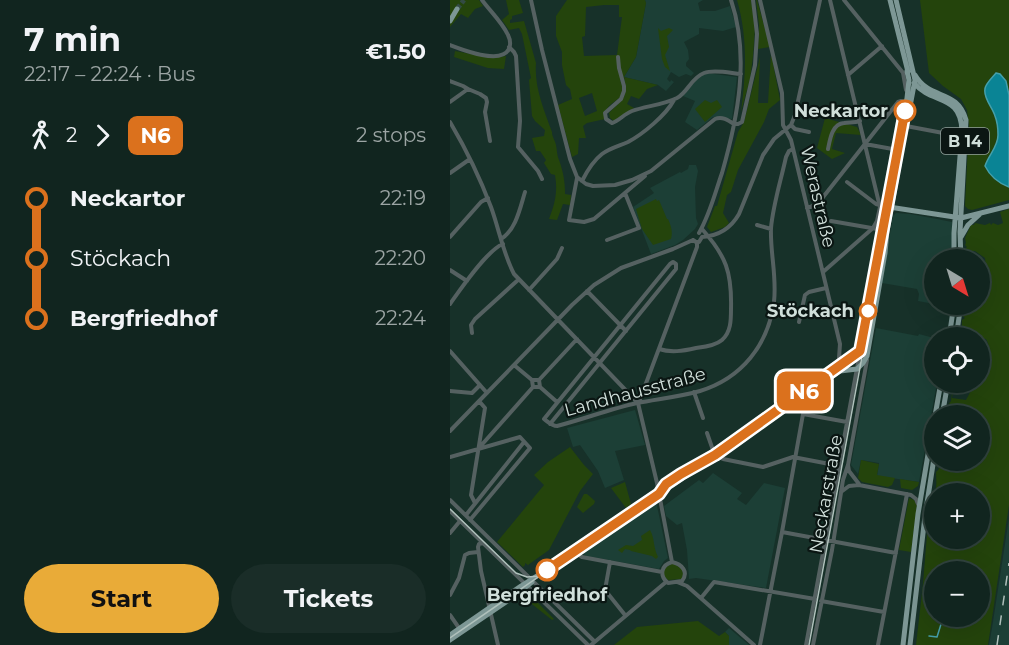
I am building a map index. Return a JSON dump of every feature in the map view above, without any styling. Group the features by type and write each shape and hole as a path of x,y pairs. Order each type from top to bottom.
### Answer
{"main road":[{"path":"890,0 908,72"},
{"path":"896,0 908,72"},
{"path":"450,21 457,9"},
{"name":"Neckarstraße","path":"883,243 881,229 889,207 906,126 912,84 908,72"},
{"name":"B 14","path":"908,72 924,87 955,101 964,114 967,126 962,202 958,218 960,249"},
{"name":"Neckarstraße","path":"867,356 898,150 912,84"},
{"name":"B 14","path":"912,84 948,102 961,119 955,249"},
{"path":"910,97 924,92"},
{"path":"962,202 973,216"},
{"path":"889,207 958,218 1009,206"},
{"path":"960,239 968,225 981,213"},
{"name":"Neckarstraße","path":"860,351 882,253"},
{"path":"810,389 860,351"},
{"path":"532,581 810,389 840,371 857,369 867,356"},
{"path":"903,645 925,471"},
{"path":"910,645 932,471"},
{"path":"450,640 526,585 564,561 572,553"},
{"path":"450,635 490,610"}],"street":[{"path":"450,45 491,57 501,55 509,47 508,33 482,0"},
{"path":"531,0 570,159 577,177 593,186 603,187 632,180 651,171"},
{"path":"450,430 600,280 621,268 700,241 735,124 741,53 740,36 731,0"},
{"path":"577,177 569,220 589,221 715,119 727,119 735,124 742,122 755,64 757,34 753,0"},
{"name":"Werastraße","path":"760,0 782,93 783,125 789,134 793,149 840,345 839,358 840,362 844,363"},
{"path":"708,237 725,229 736,219 763,155 774,139 791,125 820,0"},
{"path":"830,0 880,205"},
{"path":"807,208 820,201 898,102 910,97 908,72 896,63 844,0"},
{"path":"848,75 882,46"},
{"path":"509,47 516,56 520,121 518,147 542,179"},
{"path":"618,57 624,91 621,99 605,113 606,119 612,123 634,110 675,99 683,94 696,77 704,73 711,71 741,74"},
{"path":"896,63 901,63 904,59"},
{"path":"450,81 486,98 486,118 490,141"},
{"path":"450,102 468,90"},
{"path":"582,181 595,160 631,141 667,111 675,99"},
{"path":"828,148 835,127 842,123 860,121"},
{"path":"450,122 488,198 511,269 518,280 638,403 672,562"},
{"path":"791,125 795,129 809,132"},
{"path":"906,126 957,135"},
{"path":"865,144 898,150"},
{"name":"Landhausstraße","path":"550,424 557,426 638,403 694,392 715,385 735,374 751,359 765,336 772,313 775,276 771,229 786,157 793,149"},
{"path":"450,172 470,159"},
{"path":"847,182 873,202 889,207"},
{"path":"450,304 507,235 517,218 525,192"},
{"path":"607,240 639,228 625,193"},
{"path":"450,237 481,202 488,198"},
{"name":"Neckarstraße","path":"822,273 873,228 880,205"},
{"path":"831,221 881,229"},
{"name":"Neckarstraße","path":"877,221 881,229"},
{"path":"757,225 771,229"},
{"path":"701,233 708,237"},
{"path":"638,403 697,247 693,236 701,233 708,237 724,261 730,278 731,320 728,332 720,341 710,345 678,351 659,349"},
{"path":"529,290 557,259 562,248"},
{"path":"673,262 676,264 676,269 550,424 544,419 646,294 670,264 673,262"},
{"path":"450,270 467,281"},
{"path":"472,333 471,325 475,319 518,280"},
{"path":"799,322 805,295 826,288"},
{"path":"587,291 626,331"},
{"path":"646,294 652,298"},
{"path":"514,365 532,380 539,380 577,339"},
{"path":"450,351 487,393"},
{"name":"Neckarstraße","path":"806,645 860,351"},
{"name":"Neckarstraße","path":"813,645 867,356"},
{"path":"532,380 533,387"},
{"path":"539,380 540,387 557,402"},
{"path":"450,391 472,393 480,385"},
{"path":"478,449 533,387 540,387"},
{"path":"760,645 803,414 810,389"},
{"path":"694,392 703,417"},
{"path":"475,503 471,495 484,408 479,401"},
{"path":"803,414 848,422"},
{"path":"707,433 715,455 723,459 763,467 795,458 840,466"},
{"path":"450,457 520,437 530,448 470,520"},
{"path":"466,515 524,442"},
{"path":"848,465 849,471 859,485"},
{"path":"841,492 849,486 859,485 909,494 918,492 923,484"},
{"path":"909,494 916,500 919,507"},
{"path":"879,645 909,494"},
{"path":"450,500 525,573 591,644"},
{"path":"450,511 591,644"},
{"path":"450,533 460,521"},
{"path":"782,532 896,553"},
{"path":"483,543 479,544 478,552 498,645"},
{"path":"450,595 459,578 465,555 478,552"},
{"path":"572,553 582,557 662,572"},
{"path":"610,562 605,590 625,615"},
{"path":"662,572 666,565 672,562 681,564 684,569 686,586"},
{"path":"516,575 521,573 521,569"},
{"path":"525,573 537,574 545,571"},
{"path":"662,572 666,582"},
{"path":"591,644 666,582 684,579"},
{"path":"676,582 686,586 701,598 754,645"},
{"path":"701,598 714,582 815,599"},
{"path":"821,601 884,612"},
{"path":"450,615 459,628"}],"shaded area":[{"path":"645,0 703,0 698,3 700,11 715,11 730,6 736,27 723,31 699,28 699,34 684,42 689,59 686,66 694,73 691,76 686,74 679,77 671,72 667,79 674,82 666,91 658,85 624,77 636,57"},
{"path":"706,73 737,77 732,119 713,117 697,130 685,122 695,101 683,96 697,79"},
{"path":"689,165 696,165 698,171 695,187 698,224 683,240 651,254 633,207 654,193 650,188 688,169"},
{"path":"896,213 910,214 952,222 952,249 924,249 924,302 918,301 917,289 882,283 893,216"},
{"path":"876,328 924,335 924,393 935,393 933,405 924,405 924,454 919,482 877,476 879,463 861,460 858,474 851,465"},
{"path":"635,410 645,445 615,451 624,480 605,488 598,471 580,445 573,447 567,428"},
{"path":"713,473 742,493 737,499 746,505 764,483 785,488 766,588 696,578 689,579 682,523 677,525 666,516 664,506 699,480 703,483"},
{"path":"656,501 668,558 659,569 583,554 583,552"},
{"path":"1009,518 1009,645 989,645 992,628"},
{"path":"729,628 749,645 729,645 729,636 725,632"}],"green space":[{"path":"450,0 479,0 483,6 475,9 468,18 461,14 450,27"},
{"path":"506,0 519,0 523,13 512,16 510,23 524,21 536,63 540,98 556,143 563,172 565,194 571,195 570,205 563,204 557,220 549,219 555,197 555,175 551,174 544,163 546,160 540,151 536,151 532,138 544,136 545,130 532,116 529,80 531,78 522,34 519,28 509,30 502,20 509,14"},
{"path":"567,0 645,0 646,3 636,57 620,80 622,95 607,109 605,119 583,126 586,138 579,138 578,154 572,157 558,105 572,99 570,89 566,85 562,52 556,36 556,16","holes":["619,5 619,17 622,17 617,55 584,56 582,37 585,36 586,7","592,93 597,111 585,116 579,98"]},
{"path":"737,0 751,0 755,27 750,79 741,112 745,56 741,14"},
{"path":"756,0 770,47 758,49 759,25"},
{"path":"920,0 1009,0 1009,200 972,210 965,206 969,125 967,110 961,99 929,73"},
{"path":"658,28 661,31 669,28 673,30 667,36 669,47 665,55 670,71 665,67 662,59"},
{"path":"455,51 492,58 506,56 504,69 488,68 454,57"},
{"path":"771,53 780,100 769,109 738,170 731,192 727,195 723,213 729,223 711,232 707,227 715,206 717,206 738,132 744,122 760,57 758,103 768,103"},
{"path":"624,77 658,85 647,89 639,99 631,96 627,104 634,108 614,121 610,118 609,113 625,94"},
{"path":"705,100 711,103 717,100 722,107 705,122 695,109"},
{"path":"825,118 857,127 861,135 836,133 832,149 845,153 832,159 817,148"},
{"path":"656,199 659,200 668,219 672,233 671,239 653,245 642,229 636,209"},
{"path":"1009,209 1009,505 988,645 916,645 924,572 924,627 990,627 990,561 925,561 926,549 990,549 990,483 936,483 936,472 990,471 990,405 948,405 952,393 953,393 952,398 966,400 970,393 990,393 990,327 962,327 962,320 965,318 963,315 990,315 990,249 965,249 967,247 965,238 971,225 975,223 998,225 1003,223 1000,212"},
{"name":"Bergfriedhof","path":"570,447 593,474 580,491 549,550 528,565 525,563 523,567 497,542 544,485 534,475"},
{"path":"861,460 879,464 877,475 895,478 892,485 888,487 862,482 858,478"},
{"path":"900,479 919,482 918,486 912,490 901,488"},
{"path":"625,482 631,504 626,508 611,488"},
{"path":"584,494 595,501 583,513 577,507"},
{"path":"909,498 917,505 911,552 899,550"},
{"path":"650,530 658,557 656,559 630,550 625,549 622,553 618,550 626,545 633,546"},
{"path":"672,564 682,569 682,579 668,580 664,576 666,567"},
{"path":"526,591 554,619 552,620 523,597 521,594"},
{"path":"698,621 719,636 725,632 729,636 729,645 614,645 637,627"}],"water":[{"path":"996,73 1006,81 1009,95 1009,187 995,179 985,166 998,139 996,118 985,92 986,85"}],"waterway":[{"path":"929,636 937,637 940,627"}],"tunnel":[{"path":"457,9 464,0"}],"tram line":[{"path":"809,645 881,253"},
{"path":"450,638 832,374 852,364 866,347"},
{"path":"450,509 516,573 527,577 540,576"}],"railway":[{"path":"997,645 1009,563"}],"bus line":[{"name":"N6","path":"547,570 659,494 663,486 715,455 860,351 905,111"}],"place":[{"name":"Neckartor","path":"905,111"},
{"name":"Stöckach","path":"868,311"},
{"name":"Bergfriedhof","path":"547,570"}]}
